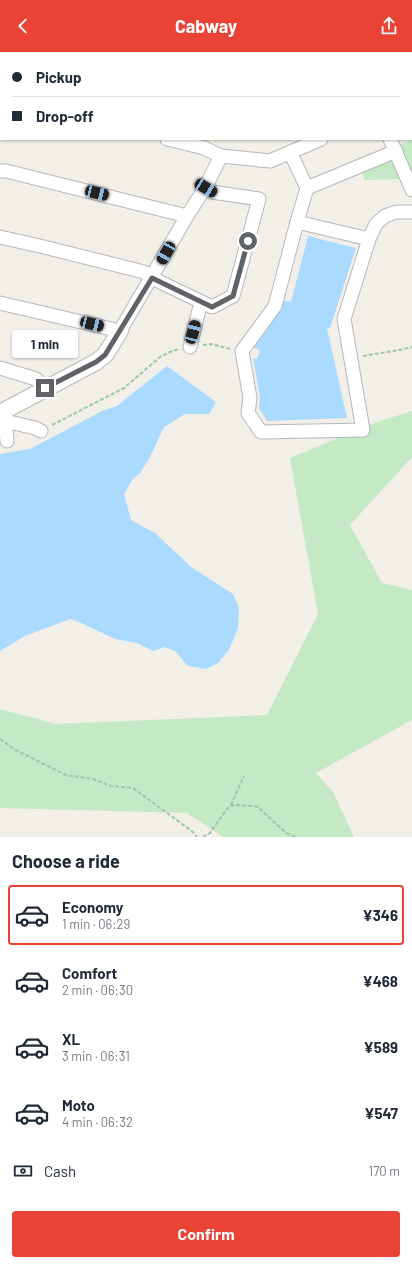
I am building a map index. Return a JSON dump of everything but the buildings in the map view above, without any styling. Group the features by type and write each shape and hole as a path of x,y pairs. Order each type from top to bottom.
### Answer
{"street":[{"path":"174,140 204,148 221,156 270,161 319,140"},
{"path":"308,188 393,145 412,190"},
{"path":"290,152 308,188 297,222 276,306 242,351 250,398 248,413 261,432 363,430 344,319 369,239 376,224 385,216 396,212 412,212"},
{"path":"2,415 45,388 96,362 105,355 206,188 221,156"},
{"path":"0,171 6,171 188,216"},
{"path":"0,238 44,247 144,272 152,278 212,307 233,296 259,199 212,192 206,188"},
{"path":"297,222 369,239"},
{"path":"190,347 202,302"},
{"path":"0,303 120,331"},
{"path":"0,368 36,379 45,388"},
{"path":"2,415 41,431"},
{"path":"2,415 7,441"}],"path":[{"path":"41,431 124,388 160,357 172,351 211,344 238,352 242,351"},
{"path":"350,358 412,347"},
{"path":"0,739 14,749 66,775 93,779 111,786 133,788 193,832 197,837"},
{"path":"203,837 210,832 230,806 244,776"},
{"path":"230,806 258,807 286,833 296,837"}],"green space":[{"path":"412,140 412,180 365,180 359,164"},
{"path":"412,411 412,457 350,525 382,583 412,590 412,720 316,773 333,792 354,837 223,837 187,813 0,808 0,709 56,724 267,715 318,614 290,458 377,422"}],"water":[{"path":"308,236 356,248 330,328 327,328 347,418 267,421 259,408 260,397 253,358 257,359 260,350 252,347 282,300 291,302"},
{"path":"167,366 216,402 209,414 185,414 164,427 149,459 140,473 132,480 124,494 131,520 155,533 191,567 233,594 239,608 238,628 229,650 218,663 206,669 188,666 175,651 165,647 153,651 137,643 115,639 70,619 25,636 0,651 0,454 30,449 102,411 117,406"}],"route":[{"path":"45,388 96,362 105,355 152,278 212,307 233,296 248,241"}]}
